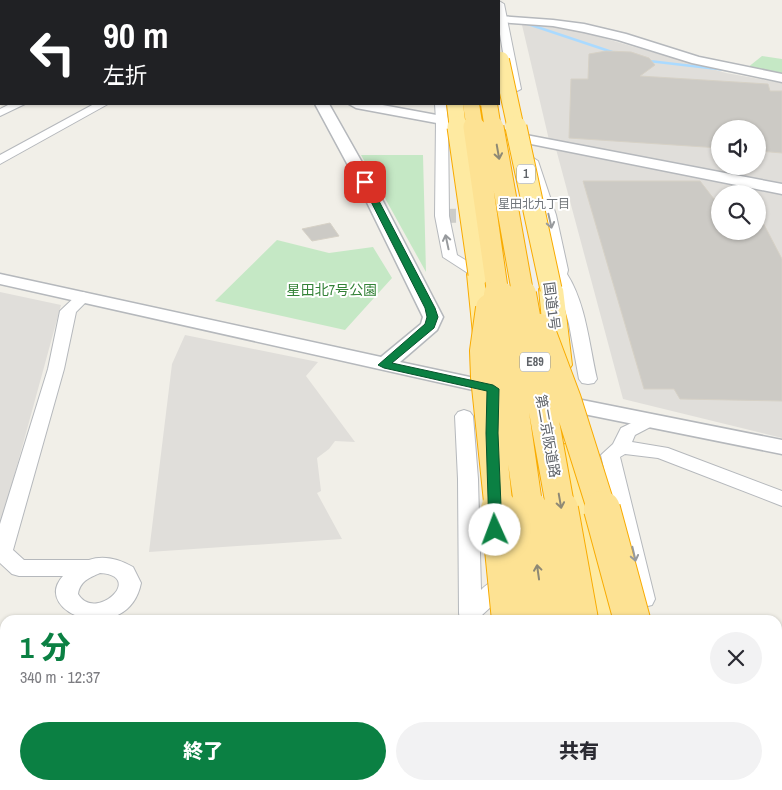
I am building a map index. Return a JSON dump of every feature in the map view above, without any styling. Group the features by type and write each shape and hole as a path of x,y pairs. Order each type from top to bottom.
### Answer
{"highway":[{"name":"国道1号","path":"500,55 556,282 563,404 610,615"},
{"path":"455,105 497,274 492,433 497,588 482,615"},
{"name":"第二京阪道路","path":"471,105 497,274 544,615"},
{"name":"第二京阪道路","path":"490,105 497,274 579,615"},
{"path":"497,274 484,351 510,615"},
{"path":"497,274 566,392 616,558 631,615"}],"street":[{"path":"556,282 561,270 549,215 526,139 500,19 553,23 584,28 622,37 696,60 782,78"},
{"path":"0,113 17,105"},
{"path":"0,160 100,105"},
{"path":"323,105 365,182 433,317 430,326 384,365"},
{"path":"361,105 442,120"},
{"path":"440,105 442,120 442,216 450,257 497,274"},
{"path":"526,139 782,189"},
{"path":"0,279 493,389 782,447"},
{"path":"556,282 564,280 588,379"},
{"path":"83,297 68,312 56,369 2,552 19,568 88,568 108,565 124,571 129,576 130,584 123,609 111,607 95,612 76,608 69,603 67,596 68,588 72,580 88,568"},
{"path":"464,416 480,615"},
{"path":"648,615 610,455 621,446 627,432 650,420"},
{"path":"621,446 662,452 782,499"}],"shaded area":[{"path":"522,25 546,25 589,34 726,73 782,83 782,187 723,175 766,175 766,120 711,120 711,173 549,140"},
{"path":"556,149 737,185 711,185 711,240 766,240 766,191 782,194 782,438 623,399"},
{"path":"0,292 61,305 0,528"},
{"path":"185,335 318,362 306,376 355,442 335,441 329,449 317,458 321,491 317,493 342,539 149,552 172,364"}],"green space":[{"path":"762,56 782,59 782,74 747,68"},
{"path":"361,155 423,155 426,272"},
{"name":"星田北7号公園","path":"277,240 329,253 373,247 392,278 345,330 215,301"}],"building":[{"path":"606,51 631,52 649,58 655,65 640,76 768,84 770,91 782,91 782,153 766,152 766,120 711,120 711,147 569,138 571,79 588,79 589,54"},
{"path":"583,181 700,181 711,195 711,240 766,240 766,228 782,259 782,401 680,399 674,389 644,389"},
{"path":"330,223 339,236 312,241 302,229"}],"waterway":[{"path":"525,23 615,53"},
{"path":"649,61 735,71"}],"tunnel":[{"path":"442,216 548,215"}],"district":[{"name":"星田北九丁目","path":"534,204"}],"route":[{"path":"365,182 433,317 430,326 384,365 493,389 492,433 495,530"}]}
